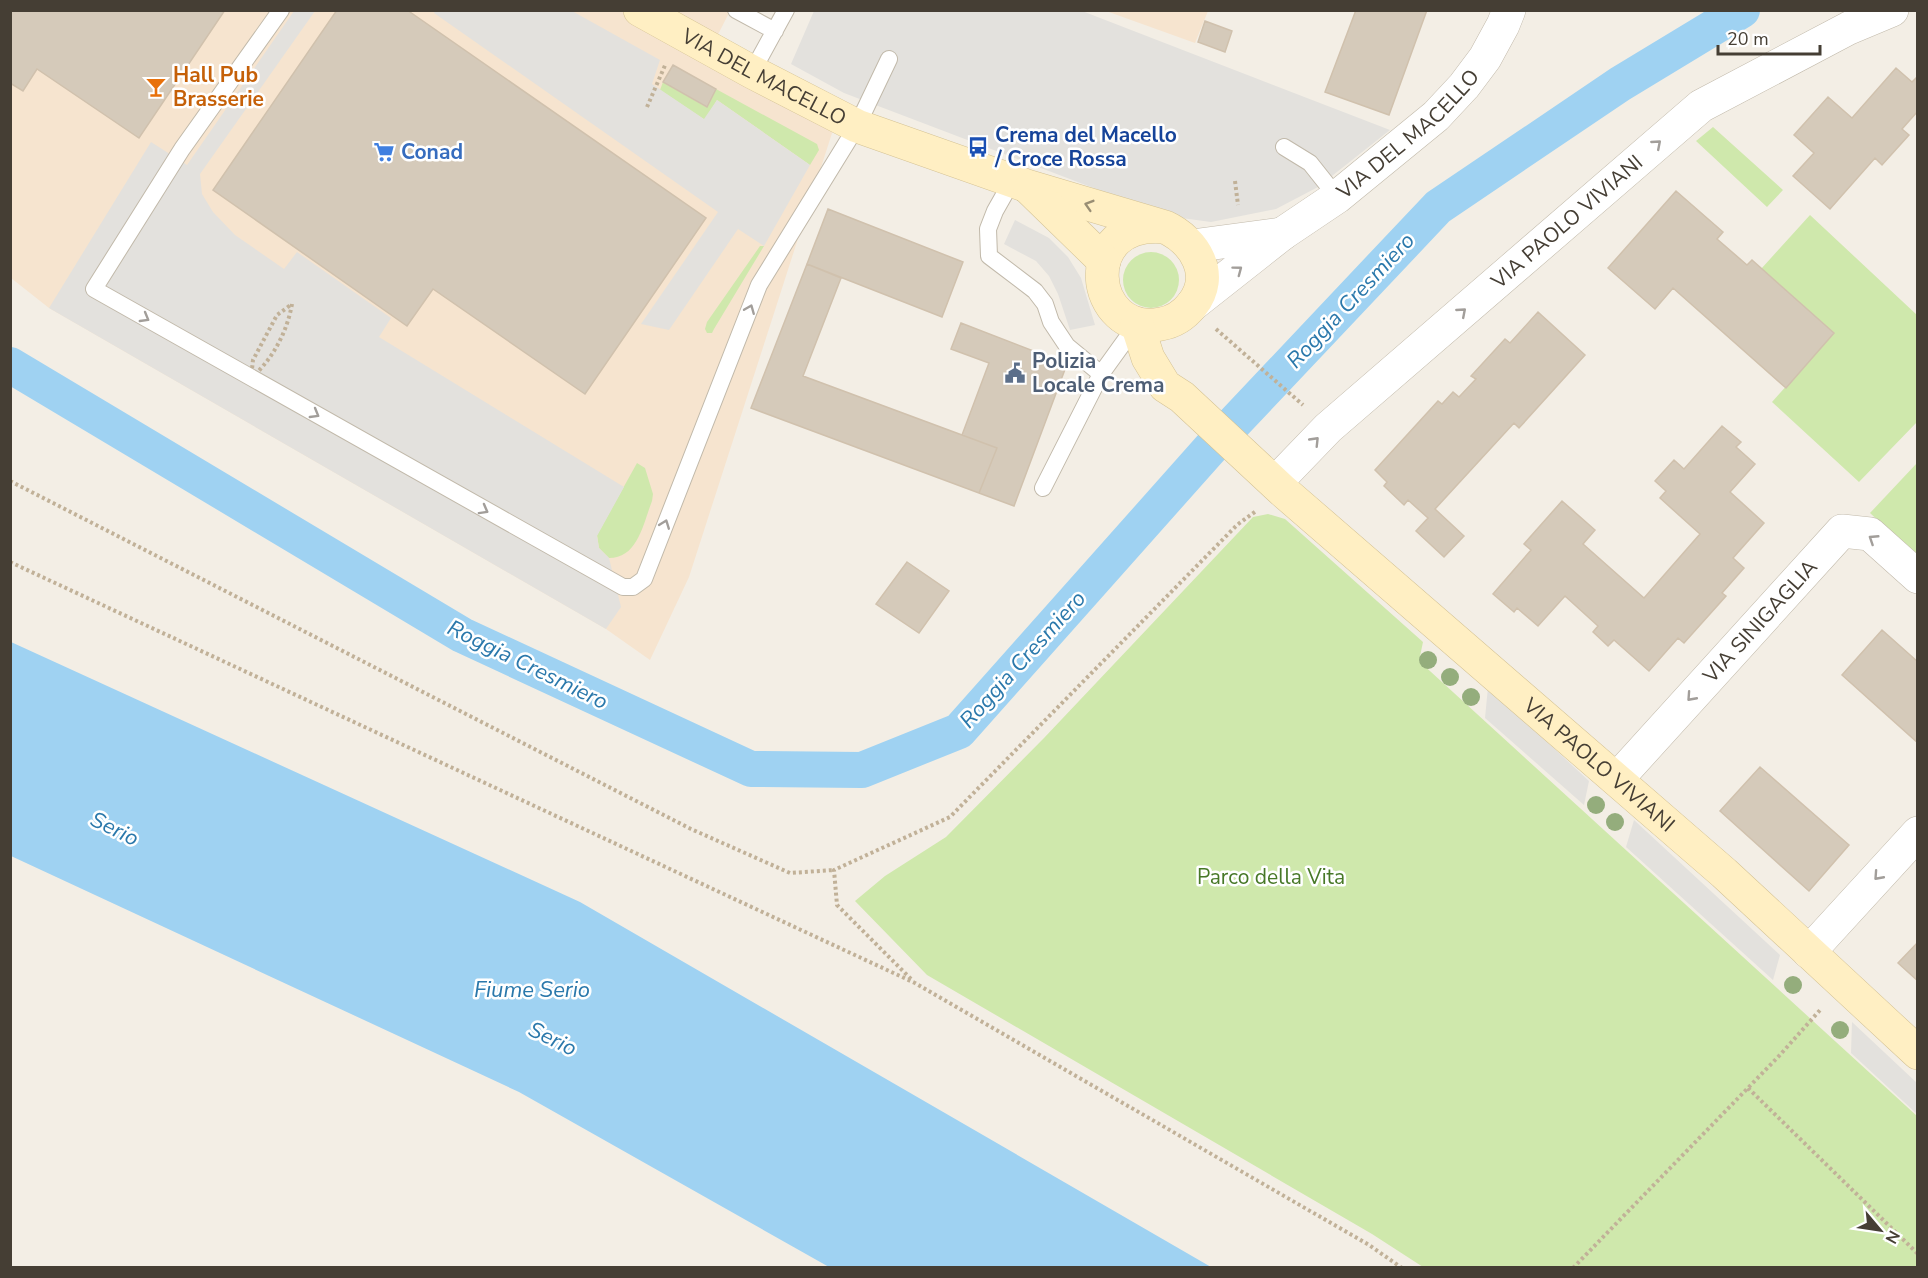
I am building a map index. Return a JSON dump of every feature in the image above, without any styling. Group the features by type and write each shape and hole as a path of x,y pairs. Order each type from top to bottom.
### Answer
{"street":[{"name":"VIA DEL MACELLO","path":"640,10 752,72 857,126 1020,184 1165,227"},
{"name":"VIA DEL MACELLO","path":"1186,310 1282,234 1336,197 1436,116 1464,86 1485,58 1509,10"},
{"name":"VIA PAOLO VIVIANI","path":"1279,487 1328,428 1701,106 1849,28 1892,10"},
{"path":"1020,184 1104,261"},
{"path":"1165,227 1180,234 1192,246 1200,261 1201,276 1199,291 1186,310 1168,323 1153,326 1137,324 1123,317 1112,306 1104,292 1102,276 1104,261 1116,241 1134,228 1165,227"},
{"name":"VIA DEL MACELLO","path":"1192,246 1282,234"},
{"name":"VIA PAOLO VIVIANI","path":"1182,397 1173,380 1169,348 1186,310"},
{"name":"VIA PAOLO VIVIANI","path":"1137,324 1148,358 1165,386 1182,397 1279,487 1724,873 1917,1053"},
{"name":"VIA SINIGAGLIA","path":"1617,779 1842,531 1870,534 1917,577"},
{"path":"1809,952 1917,833"}],"lane":[{"path":"281,10 182,149 94,289 623,587 633,587 644,579 759,285 857,126 889,59"},
{"path":"736,10 775,31"},
{"path":"752,72 786,10"},
{"path":"1284,147 1310,163 1336,197"},
{"path":"1020,184 995,211 988,229 989,256 1035,291 1045,304 1051,322 1067,346 1101,374"},
{"path":"1043,488 1101,374 1137,324"}],"path":[{"path":"647,107 667,61"},
{"path":"292,304 288,324 265,366 251,378 253,360 277,315 292,304"},
{"path":"1226,337 1328,428"},
{"path":"10,481 691,829 790,873 834,870 950,817 1237,525 1279,487"},
{"path":"10,562 915,983 1370,1245 1402,1268"},
{"path":"834,870 837,904 915,983"},
{"path":"1573,1268 1779,1056 1843,984"},
{"path":"1748,1088 1917,1254"}],"shaded area":[{"path":"1208,10 1195,43 1106,11"},
{"path":"10,11 730,11 704,62 833,130 689,577 650,660 606,629 49,308 11,278"},
{"path":"294,11 315,11 200,174 202,194 213,212 235,235 284,269 297,252 391,318 379,337 624,487 597,536 599,548 609,558 621,607 606,629 49,308 151,142 187,165"},
{"path":"435,11 572,11 660,60 652,84 704,119 717,100 810,165 764,246 738,229 669,330 641,324 718,212 434,13"},
{"path":"814,11 1082,11 1390,130 1318,187 1276,209 1211,222 1167,216 844,93 791,64"},
{"path":"1015,220 1049,238 1068,257 1081,278 1095,325 1070,330 1058,294 1049,276 1036,261 1004,244"},
{"path":"1488,687 1589,781 1584,805 1485,718"},
{"path":"1634,820 1780,955 1773,980 1626,847"},
{"path":"1852,1022 1917,1083 1917,1114 1851,1053"}],"green space":[{"path":"663,82 706,107 716,89 817,144 819,150 810,165 717,100 705,120 660,90"},
{"path":"1713,127 1783,190 1767,207 1696,141"},
{"path":"1810,215 1917,315 1917,422 1859,482 1772,402 1834,333 1761,269"},
{"path":"760,246 764,246 712,333 707,333 705,329 707,322"},
{"path":"1145,252 1157,252 1167,256 1175,264 1179,280 1175,296 1167,304 1157,308 1145,308 1135,304 1127,296 1123,286 1123,274 1127,264 1135,256"},
{"path":"637,463 645,468 653,494 652,501 633,546 619,556 609,558 599,548 597,535"},
{"path":"1917,463 1917,556 1870,513"},
{"name":"Parco della Vita","path":"1268,514 1285,519 1423,642 1419,661 1917,1116 1917,1267 1423,1267 1372,1234 927,975 855,901 885,876 946,837 1044,738 1253,517"}],"water":[{"name":"Fiume Serio","path":"11,642 580,902 1211,1267 829,1267 519,1092 11,856"}],"building":[{"path":"10,10 225,10 139,138 37,69 23,91 10,83"},
{"path":"337,10 407,10 706,218 585,394 433,289 407,326 213,190"},
{"path":"1356,10 1427,10 1389,115 1325,92"},
{"path":"1205,21 1232,31 1225,52 1198,42"},
{"path":"673,65 716,89 707,107 663,82"},
{"path":"1896,68 1912,82 1918,76 1918,111 1902,129 1909,135 1882,165 1875,158 1830,209 1793,176 1814,153 1794,135 1828,97 1852,118"},
{"path":"1676,191 1723,232 1717,239 1747,265 1752,260 1834,333 1786,388 1673,288 1655,309 1608,268"},
{"path":"828,209 963,262 942,317 807,264"},
{"path":"807,264 841,278 803,376 997,448 979,493 751,408"},
{"path":"1538,312 1585,355 1519,428 1514,423 1435,509 1464,536 1444,557 1416,531 1428,518 1408,500 1404,505 1384,486 1387,482 1375,470 1438,401 1442,404 1453,392 1459,397 1476,379 1471,376 1505,339 1510,343"},
{"path":"961,323 1067,364 1014,506 979,493 997,448 962,435 989,363 951,349"},
{"path":"1722,426 1741,442 1736,447 1755,464 1730,492 1764,523 1733,558 1744,568 1722,593 1726,596 1684,643 1678,638 1649,671 1614,640 1608,646 1593,632 1598,626 1565,596 1538,626 1517,608 1514,612 1493,594 1531,550 1524,544 1562,501 1595,530 1583,544 1644,598 1700,534 1660,498 1666,491 1655,481 1674,460 1684,469"},
{"path":"907,562 949,591 919,633 876,604"},
{"path":"1882,630 1918,662 1918,743 1842,675"},
{"path":"1760,767 1849,845 1809,891 1720,811"},
{"path":"1918,942 1918,981 1898,963"}],"waterway":[{"name":"Roggia Cresmiero","path":"10,365 462,635 751,769 862,770 959,731 1216,442 1438,207 1620,84 1742,10"}],"place":[{"name":"Hall Pub Brasserie","path":"156,87"},
{"name":"Crema del Macello / Croce Rossa","path":"978,147"},
{"name":"Conad","path":"384,152"},
{"name":"Polizia Locale Crema","path":"1015,373"}],"water label":[{"name":"Serio","path":"115,828"},
{"name":"Serio","path":"553,1038"}]}
